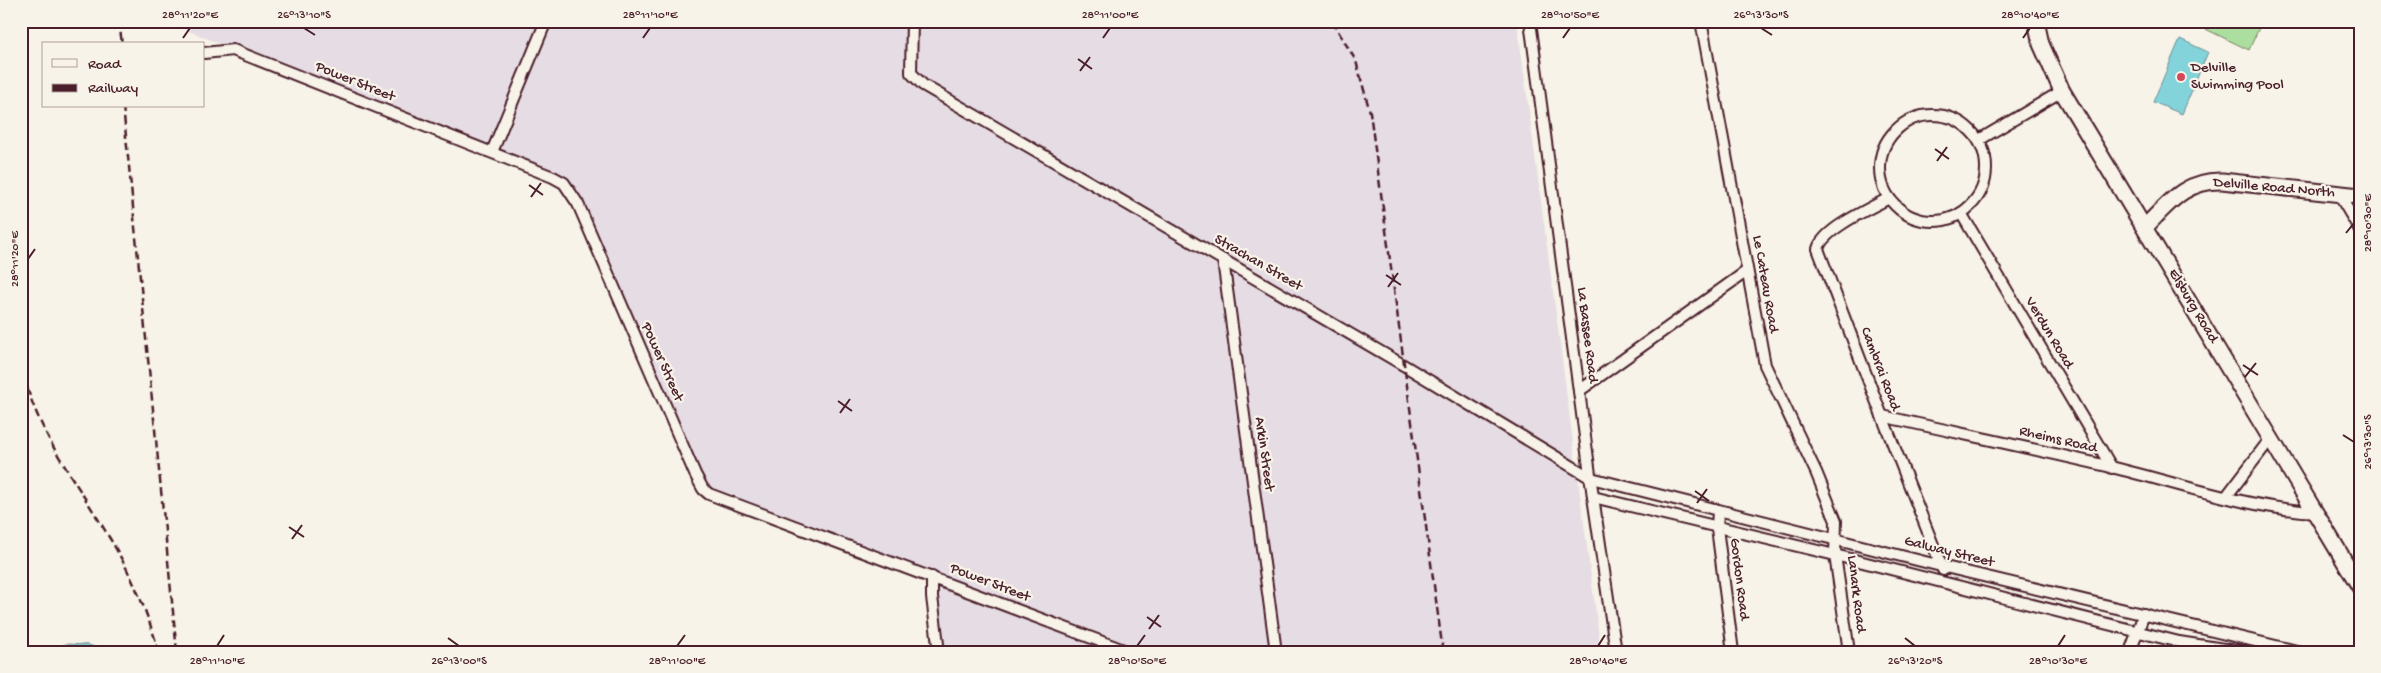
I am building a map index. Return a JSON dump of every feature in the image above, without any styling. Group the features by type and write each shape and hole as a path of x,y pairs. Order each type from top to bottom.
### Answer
{"main road":[{"name":"Elsburg Road","path":"2036,21 2041,44 2062,91 2360,587"},
{"name":"Delville Road North","path":"2145,227 2180,194 2203,182 2222,181 2360,196"}],"street":[{"path":"492,152 546,21"},
{"name":"Strachan Street","path":"912,21 911,73 923,85 1591,478"},
{"name":"La Bassee Road","path":"1530,21 1593,497 1616,652"},
{"name":"Le Cateau Road","path":"1702,21 1765,365 1816,472 1836,521 1837,540"},
{"name":"Power Street","path":"205,53 233,50 559,180 573,195 703,489 717,498 1129,652"},
{"path":"1979,140 2062,91"},
{"path":"1923,115 1946,116 1967,126 1979,140 1987,164 1985,183 1976,200 1961,213 1942,220 1922,220 1904,212 1889,198 1880,176 1880,164 1886,142 1901,124 1923,115"},
{"path":"2338,194 2360,230"},
{"name":"Cambrai Road","path":"1889,198 1828,233 1818,249 1947,583"},
{"name":"Verdun Road","path":"1961,213 2112,468"},
{"name":"Arkin Street","path":"1223,260 1276,652"},
{"path":"1579,391 1747,271"},
{"name":"Rheims Road","path":"1882,416 2112,468 2226,497 2289,510 2315,512"},
{"path":"2226,497 2271,438"},
{"name":"Galway Street","path":"1591,478 1942,566 2301,652"},
{"name":"Galway Street","path":"1593,497 1835,555 2138,632 2201,646 2243,652"},
{"name":"Gordon Road","path":"1718,510 1717,528 1733,652"},
{"name":"Lanark Road","path":"1837,540 1835,555 1849,652"},
{"path":"932,577 932,597 939,652"},
{"path":"2130,652 2144,614"}],"shaded area":[{"path":"164,21 1517,21 1601,652 941,652 930,571 702,486 563,184"}],"green space":[{"path":"2189,21 2262,21 2249,50"}],"water":[{"name":"Delville Swimming Pool","path":"2180,39 2208,52 2182,114 2153,102"},
{"path":"66,644 89,645 107,652 44,652"}],"railway":[{"path":"119,21 122,42"},
{"path":"1332,21 1356,61 1370,112 1443,652"},
{"path":"123,108 177,652"},
{"path":"21,365 28,390 46,434 109,537 131,578 144,607 159,652"}],"place":[{"name":"Delville Swimming Pool","path":"2181,77"}]}
